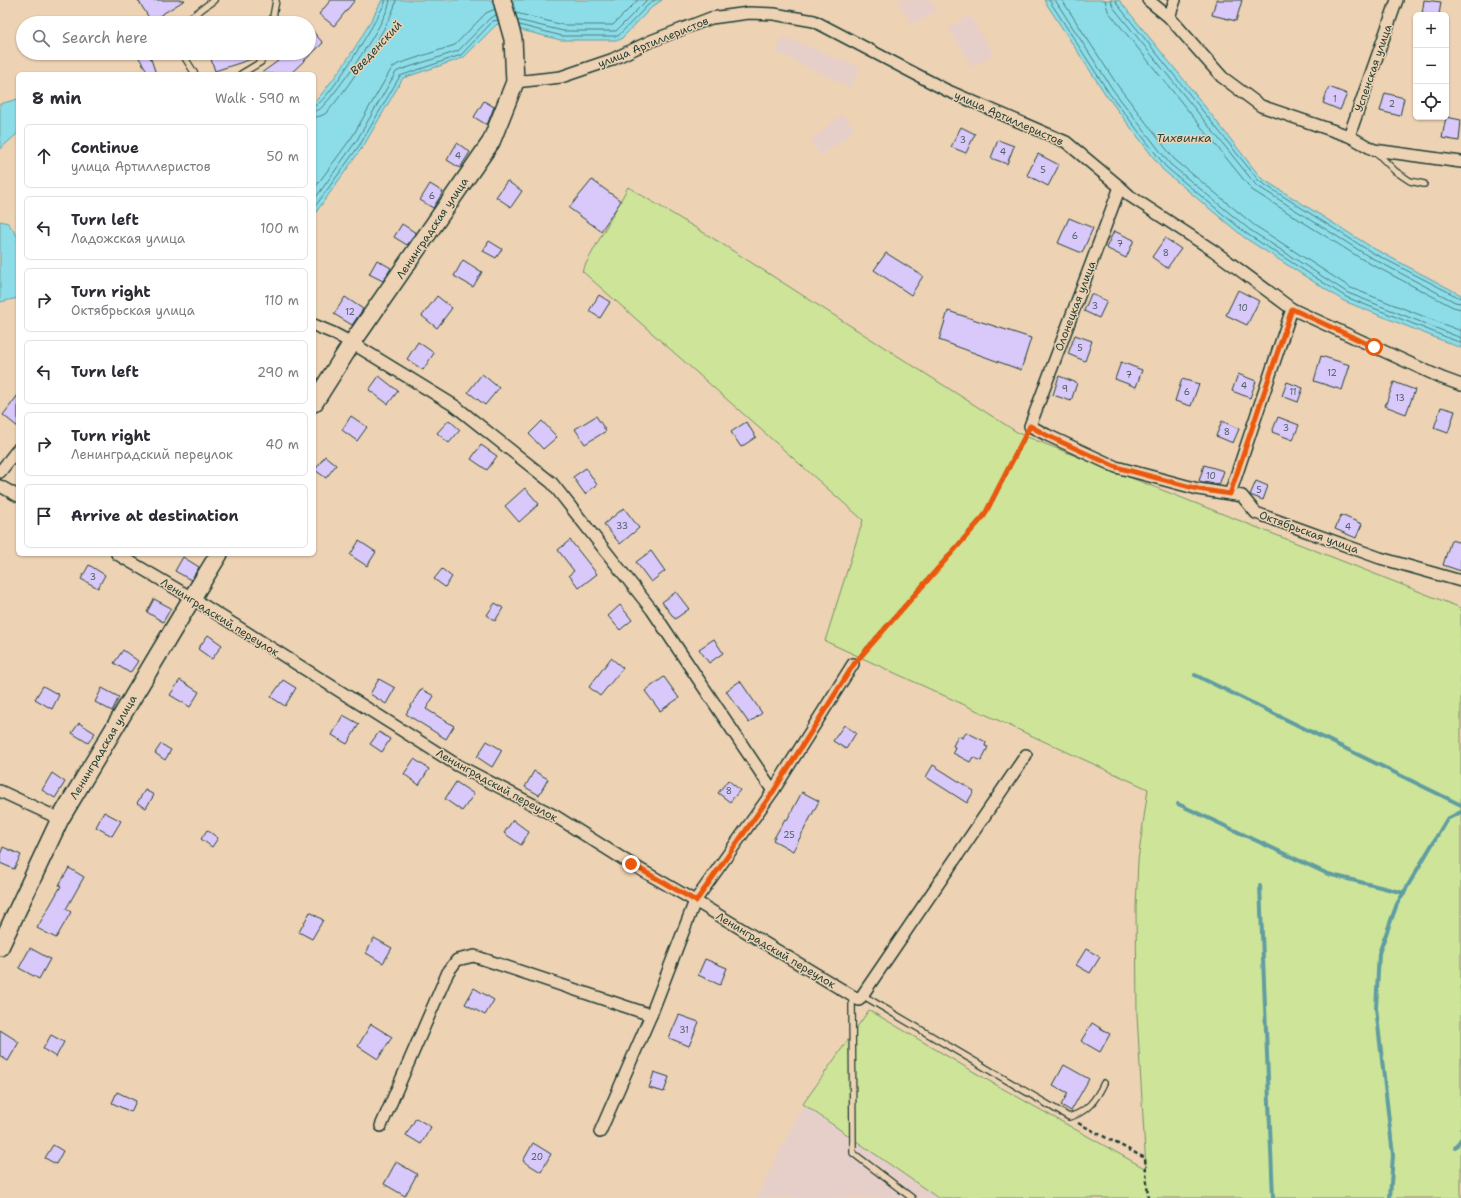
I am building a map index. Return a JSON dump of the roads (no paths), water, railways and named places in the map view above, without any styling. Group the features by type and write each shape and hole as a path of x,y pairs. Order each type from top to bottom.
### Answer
{"main road":[{"name":"Ленинградская улица","path":"316,401 352,343 491,142 515,82 513,39 502,0"},
{"name":"Ленинградская улица","path":"0,947 60,820 192,598 219,556"}],"street":[{"path":"1148,0 1169,17 1222,77 1261,106 1349,136 1374,150 1461,162"},
{"path":"1169,17 1175,0"},
{"name":"Успенская улица","path":"1349,136 1396,0"},
{"name":"улица Артиллеристов","path":"515,82 561,77 611,60 651,41 712,18 749,13 774,14 814,21 946,90 1066,142 1130,196 1214,251 1292,309 1442,378 1461,385"},
{"name":"Олонецкая улица","path":"1030,426 1120,186"},
{"path":"1230,494 1292,309"},
{"path":"316,326 352,343 455,406 552,483 652,610 773,792"},
{"name":"Октябрьская улица","path":"1030,426 1046,435 1116,467 1198,489 1242,496 1256,513 1380,558 1461,582"},
{"path":"0,472 16,452"},
{"path":"0,486 16,495"},
{"name":"Ленинградский переулок","path":"120,556 192,598 457,765 555,816 631,864 858,997"},
{"path":"600,1132 651,1015 696,901 773,792 854,664"},
{"path":"858,997 1026,755"},
{"path":"0,791 60,820"},
{"path":"381,1126 448,972 457,960 474,956 651,1015"}],"lane":[{"path":"192,16 214,0"},
{"path":"273,16 276,0"},
{"path":"186,60 194,72"},
{"path":"244,72 261,62 261,60"},
{"path":"1374,150 1395,171 1410,181 1424,184"},
{"path":"912,1198 853,1153 858,997 1069,1117 1078,1114 1090,1106 1104,1083"}],"water":[{"name":"Введенский","path":"382,0 662,0 652,7 620,40 561,40 497,24 463,58 403,78 364,145 316,212 316,100 351,54"},
{"name":"Тихвинка","path":"1044,0 1119,0 1261,178 1373,248 1461,295 1461,348 1344,301 1245,238 1163,170 1106,95"},
{"path":"16,100 16,135 0,149 0,104"},
{"path":"0,221 8,223 16,234 16,298 0,302"}],"waterway":[{"path":"1195,675 1461,805"},
{"path":"1178,804 1328,874 1404,893"},
{"path":"1390,1198 1393,1155 1376,1008 1379,953 1397,904 1447,819 1461,812"},
{"path":"1260,886 1273,1198"},
{"path":"1455,1148 1461,1139"}]}
